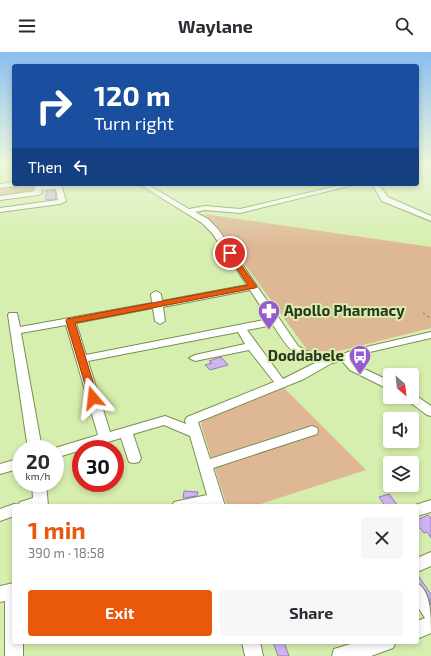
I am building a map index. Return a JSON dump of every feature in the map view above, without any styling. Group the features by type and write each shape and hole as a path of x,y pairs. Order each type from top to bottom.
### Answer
{"street":[{"path":"0,198 36,194 39,192 39,190"},
{"path":"0,210 60,202 62,201 60,190"},
{"path":"153,190 205,221 215,231 294,348 308,357 329,360 348,357 357,352 431,335"},
{"path":"188,211 205,208 240,210 327,190"},
{"path":"379,190 385,199 431,219"},
{"path":"16,331 253,287"},
{"path":"156,294 160,320"},
{"path":"13,315 34,440"},
{"path":"70,321 105,438"},
{"path":"81,359 276,321"},
{"path":"240,328 281,384"},
{"path":"194,358 252,346"},
{"path":"348,357 347,360 354,368 383,382"},
{"path":"204,504 216,503 206,465 191,420 300,376 329,360"},
{"path":"419,403 431,412"},
{"path":"64,450 165,420 196,434"},
{"path":"206,465 312,431"},
{"path":"126,432 134,458"},
{"path":"0,469 12,466"},
{"path":"40,492 41,503"},
{"path":"419,509 431,506"},
{"path":"0,515 12,511"},
{"path":"419,563 431,559"},
{"path":"9,592 12,630"},
{"path":"419,594 431,612"},
{"path":"419,629 431,624"},
{"path":"13,644 14,656"},
{"path":"251,644 254,656"},
{"path":"341,656 380,644"}],"path":[{"path":"423,313 431,319"}],"shaded area":[{"path":"0,190 36,190 36,193 0,197"},
{"path":"204,214 431,247 431,328 339,351 308,351 217,226"},
{"path":"283,387 366,470 260,504 226,504 201,425 203,418"}],"building":[{"path":"46,191 55,191 56,199 46,200"},
{"path":"221,357 228,365 210,370 205,365 212,363 209,361"},
{"path":"184,491 198,492 197,496 183,498"},
{"path":"389,494 396,504 384,504 379,497"},
{"path":"428,515 431,518 431,538 427,532 424,533 419,527 419,519"},
{"path":"419,577 431,594 431,605 426,591 419,584"},
{"path":"274,644 285,644 289,656 278,656"}],"place":[{"name":"Apollo Pharmacy","path":"269,330"},
{"name":"Doddabele","path":"360,376"}],"route":[{"path":"93,398 70,321 253,287 230,253"}]}
